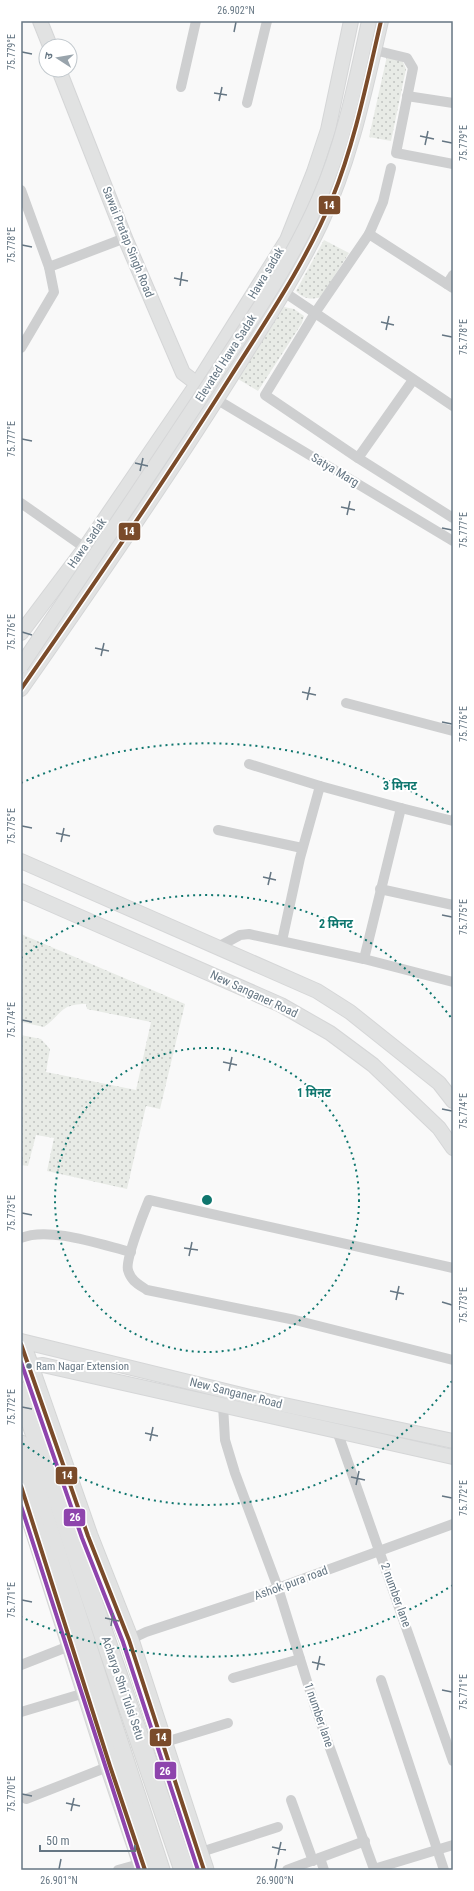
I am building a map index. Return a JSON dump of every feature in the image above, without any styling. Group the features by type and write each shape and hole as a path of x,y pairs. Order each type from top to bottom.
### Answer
{"highway":[{"path":"21,1344 25,1367 88,1536 129,1640 201,1861"},
{"name":"Acharya Shri Tulsi Setu","path":"21,1392 184,1870"},
{"name":"Acharya Shri Tulsi Setu","path":"21,1445 160,1870"},
{"path":"22,1492 88,1692 110,1766 144,1866"}],"main road":[{"path":"40,21 47,38"},
{"name":"Hawa sadak","path":"21,634 85,548 197,384 287,240 314,172 328,130 351,21"},
{"name":"Elevated Hawa Sadak","path":"21,666 105,542 266,297 293,250 319,200 335,157 354,88 369,21"},
{"name":"Hawa sadak","path":"21,689 166,478 284,292 321,223 344,162 366,88 381,21"},
{"name":"Sawai Pratap Singh Road","path":"62,78 125,238 182,373 216,399"},
{"path":"21,861 317,991 350,1012 439,1083 453,1101"},
{"name":"New Sanganer Road","path":"21,891 281,1005 330,1033 373,1065 439,1128 453,1148"},
{"name":"New Sanganer Road","path":"21,1341 275,1403 453,1441"},
{"name":"New Sanganer Road","path":"25,1367 43,1365 453,1457"}],"street":[{"path":"181,87 196,21"},
{"path":"247,103 267,21"},
{"path":"374,50 407,58 412,68 396,154 453,164"},
{"path":"407,96 453,103"},
{"path":"391,168 383,202 370,234 315,313 265,394 358,458 453,518"},
{"path":"21,190 49,267 54,292 22,344"},
{"path":"370,234 450,286 453,275"},
{"path":"49,267 125,238"},
{"path":"284,292 453,406"},
{"path":"358,458 414,380"},
{"name":"Satya Marg","path":"216,399 453,541"},
{"path":"21,503 85,548"},
{"path":"346,703 453,731"},
{"path":"249,764 320,786 453,821"},
{"path":"282,941 302,848 320,786"},
{"path":"364,959 401,808"},
{"path":"218,830 302,848"},
{"path":"380,889 453,905"},
{"path":"218,947 245,934 364,959 453,982"},
{"path":"453,1268 148,1200 127,1268 134,1282 147,1290 294,1320 453,1360"},
{"path":"21,1238 47,1234 70,1237 131,1252"},
{"name":"1 number lane","path":"223,1405 225,1440 235,1473 278,1588 315,1707 374,1870"},
{"name":"2 number lane","path":"337,1431 453,1761"},
{"name":"Ashok pura road","path":"129,1640 146,1632 278,1588 453,1524"},
{"path":"21,1665 72,1645"},
{"path":"233,1678 300,1659"},
{"path":"381,1680 444,1870"},
{"path":"21,1712 88,1692"},
{"path":"162,1743 228,1724"},
{"path":"26,1799 110,1766"},
{"path":"291,1800 316,1859 324,1870"},
{"path":"201,1861 278,1827"},
{"path":"287,1870 364,1841"},
{"path":"374,1870 453,1845"},
{"path":"118,1870 144,1866"}],"shaded area":[{"path":"387,56 403,62 406,69 391,141 369,137"},
{"path":"324,240 349,253 321,297 307,298 296,291"},
{"path":"284,307 294,309 304,316 302,323 258,391 238,379"},
{"path":"21,934 185,1004 160,1109 146,1106 127,1189 47,1171 54,1138 36,1135 28,1166 21,1165 21,1035 41,1039 50,1049 46,1072 136,1090 151,1022 87,1009 86,1004 78,1004 62,1010 44,1027 21,1022"}],"transit line":[{"name":"14","path":"21,689 206,416 298,268 322,222 340,177 360,111 381,21"},
{"name":"14","path":"21,1344 88,1536 129,1640 204,1870"},
{"name":"26","path":"21,1362 82,1538 123,1642 198,1870"},
{"name":"14","path":"21,1486 110,1766 145,1870"},
{"name":"26","path":"21,1506 139,1870"}],"place":[{"name":"Ram Nagar Extension","path":"29,1366"}]}
